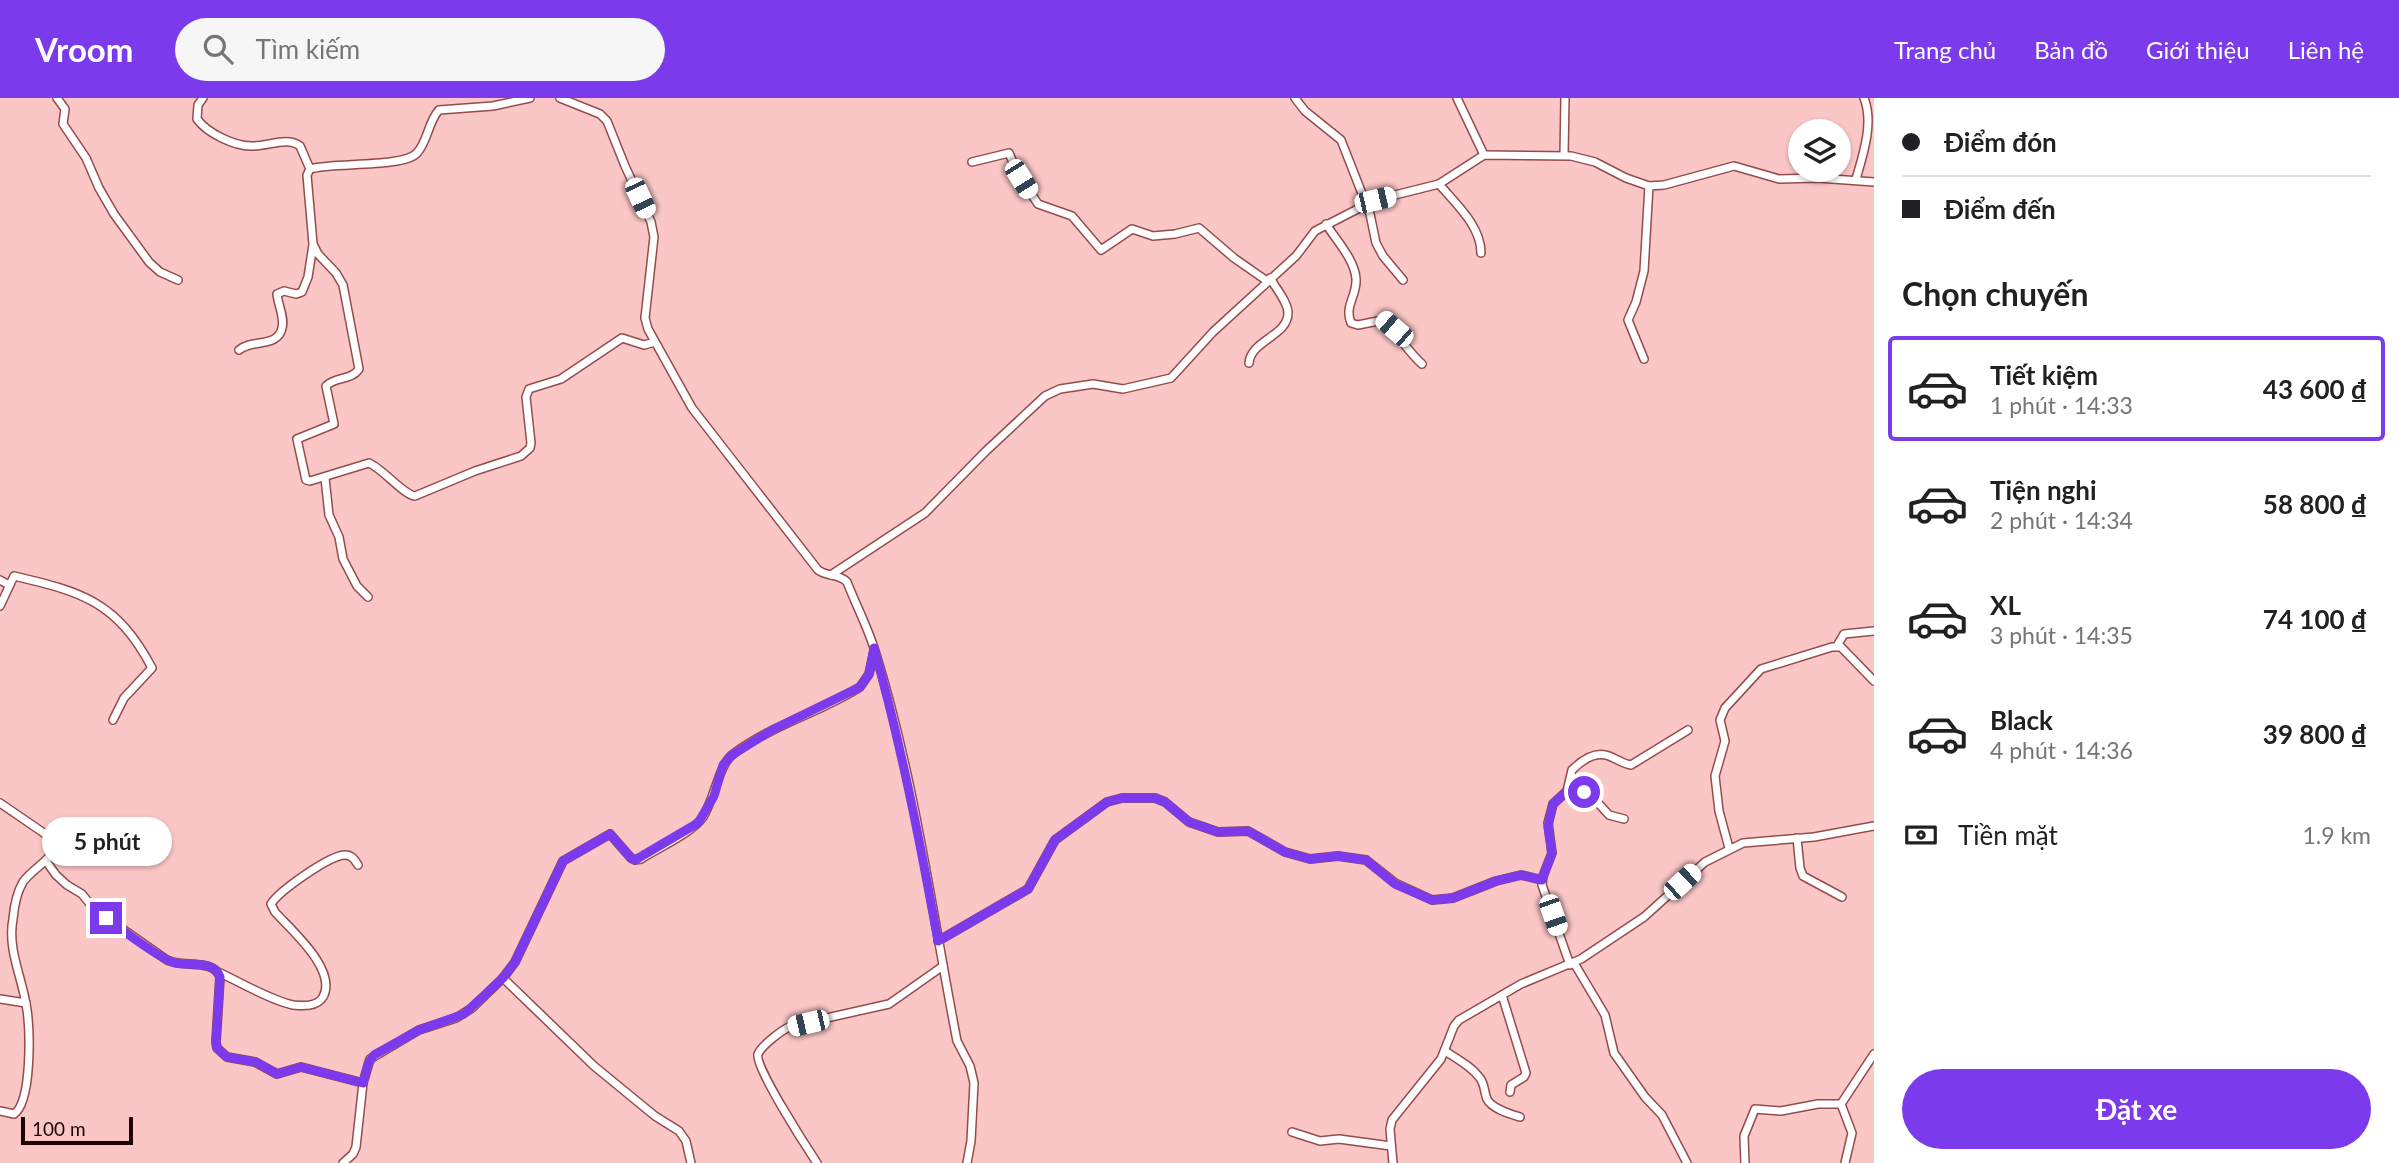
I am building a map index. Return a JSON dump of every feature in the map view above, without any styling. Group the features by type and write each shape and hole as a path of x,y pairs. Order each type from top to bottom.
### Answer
{"street":[{"path":"57,98 65,109 63,124 86,158 114,214 154,268 178,280"},
{"path":"203,98 198,105 196,116 202,125 219,136 244,146 296,142 303,150 310,169 307,175 313,244 308,277 302,292 296,294 285,291 277,295 283,325 279,335 265,342 243,346 239,350"},
{"path":"310,169 335,164 360,165 408,158 417,153 439,110 494,106 530,98"},
{"path":"560,98 600,114 607,121 651,222 654,237 644,307 648,329 692,408 818,570 843,578 847,582 874,648 909,792 957,1041 970,1066 974,1083 967,1163"},
{"path":"1295,98 1305,111 1341,140 1366,204 1376,243 1403,280"},
{"path":"1457,98 1484,155"},
{"path":"1564,155 1565,98"},
{"path":"1856,179 1865,150 1867,105 1864,98"},
{"path":"972,162 1009,153 1018,174 1038,204 1072,216 1101,250 1132,229 1153,236 1199,228 1234,258 1269,279 1287,307 1288,314 1281,328 1255,349 1250,355 1249,363"},
{"path":"831,575 925,513 1045,396 1060,389 1093,384 1123,389 1171,378 1269,279 1296,256 1310,235 1366,204 1439,184 1484,155 1564,155 1588,160 1649,186 1664,186 1734,166 1779,179 1856,179 1874,182"},
{"path":"1439,184 1477,232 1481,253"},
{"path":"1644,359 1628,320 1644,271 1649,186"},
{"path":"1326,224 1355,271 1356,290 1348,312 1351,323 1358,325 1383,320 1394,329 1422,364"},
{"path":"313,244 343,285 351,337 359,365 353,376 331,381 326,386 334,424 297,439 306,480 325,478 369,463 393,479 408,495 415,496 475,471 521,456 530,448 531,443 526,397 529,389 555,382 622,338 644,345 655,342"},
{"path":"325,478 330,515 339,537 343,559 357,586 368,597"},
{"path":"0,606 14,576 51,585 106,608 126,626 152,668 124,698 113,720"},
{"path":"0,580 9,585"},
{"path":"1837,646 1844,634 1874,631"},
{"path":"1730,848 1719,811 1715,776 1725,741 1720,720 1725,708 1761,669 1837,646 1874,681"},
{"path":"343,1163 354,1154 363,1083 368,1064 374,1055 419,1030 464,1014 503,978 521,950 563,861 610,834 631,858 641,859 693,827 702,818 714,796 727,760 772,730 860,687 869,674 874,648"},
{"path":"1687,1163 1662,1115 1645,1097 1614,1053 1605,1015 1572,964 1542,880 1552,853 1548,827 1553,804 1567,791 1572,770 1589,758 1601,754 1631,765 1688,730"},
{"path":"1567,791 1589,793 1609,815 1623,819"},
{"path":"938,941 1028,889 1055,840 1107,802 1122,798 1155,798 1165,802 1189,822 1218,832 1248,831 1285,852 1310,859 1338,856 1366,860 1395,884 1432,900 1453,898 1496,881 1521,875 1542,880"},
{"path":"0,803 54,840 56,847 46,861 23,882 13,919 14,957 26,1003 25,1099 15,1114 0,1111"},
{"path":"1393,1163 1390,1129 1392,1120 1437,1065 1459,1020 1521,984 1572,964 1637,922 1697,868 1730,848 1759,841 1874,826"},
{"path":"1797,838 1801,873 1842,897"},
{"path":"46,861 67,886 79,891 94,909 172,963 210,967 290,1004 305,1006 323,996 326,973 271,904 280,893 325,863 344,855 358,865"},
{"path":"817,1163 778,1101 758,1060 759,1052 779,1032 791,1026 890,1003 943,966"},
{"path":"218,972 220,977 216,1042 221,1053 227,1057 256,1062 277,1074 301,1067 363,1083"},
{"path":"503,978 599,1071 655,1116 679,1131 686,1141 691,1163"},
{"path":"1502,995 1526,1073 1511,1085 1510,1092"},
{"path":"0,999 26,1003"},
{"path":"1445,1051 1479,1076 1492,1105 1520,1117"},
{"path":"1841,1104 1874,1054"},
{"path":"1745,1163 1744,1136 1755,1109 1781,1111 1818,1104 1841,1104"},
{"path":"1841,1104 1852,1133 1845,1163"},
{"path":"1292,1132 1320,1141 1339,1139 1391,1146"}],"route":[{"path":"106,918 172,963 215,968 220,977 216,1042 217,1048 227,1057 256,1062 277,1074 301,1067 363,1083 368,1064 374,1055 419,1030 464,1014 503,978 515,962 563,861 610,834 631,858 641,859 693,827 702,818 714,796 723,765 732,755 772,730 860,687 869,674 874,648 912,804 938,941 1028,889 1055,840 1107,802 1122,798 1155,798 1182,814 1189,822 1218,832 1248,831 1276,849 1310,859 1338,856 1361,858 1374,864 1395,884 1437,900 1453,898 1496,881 1521,875 1542,880 1552,853 1548,823 1553,804 1567,791 1584,792"}]}
